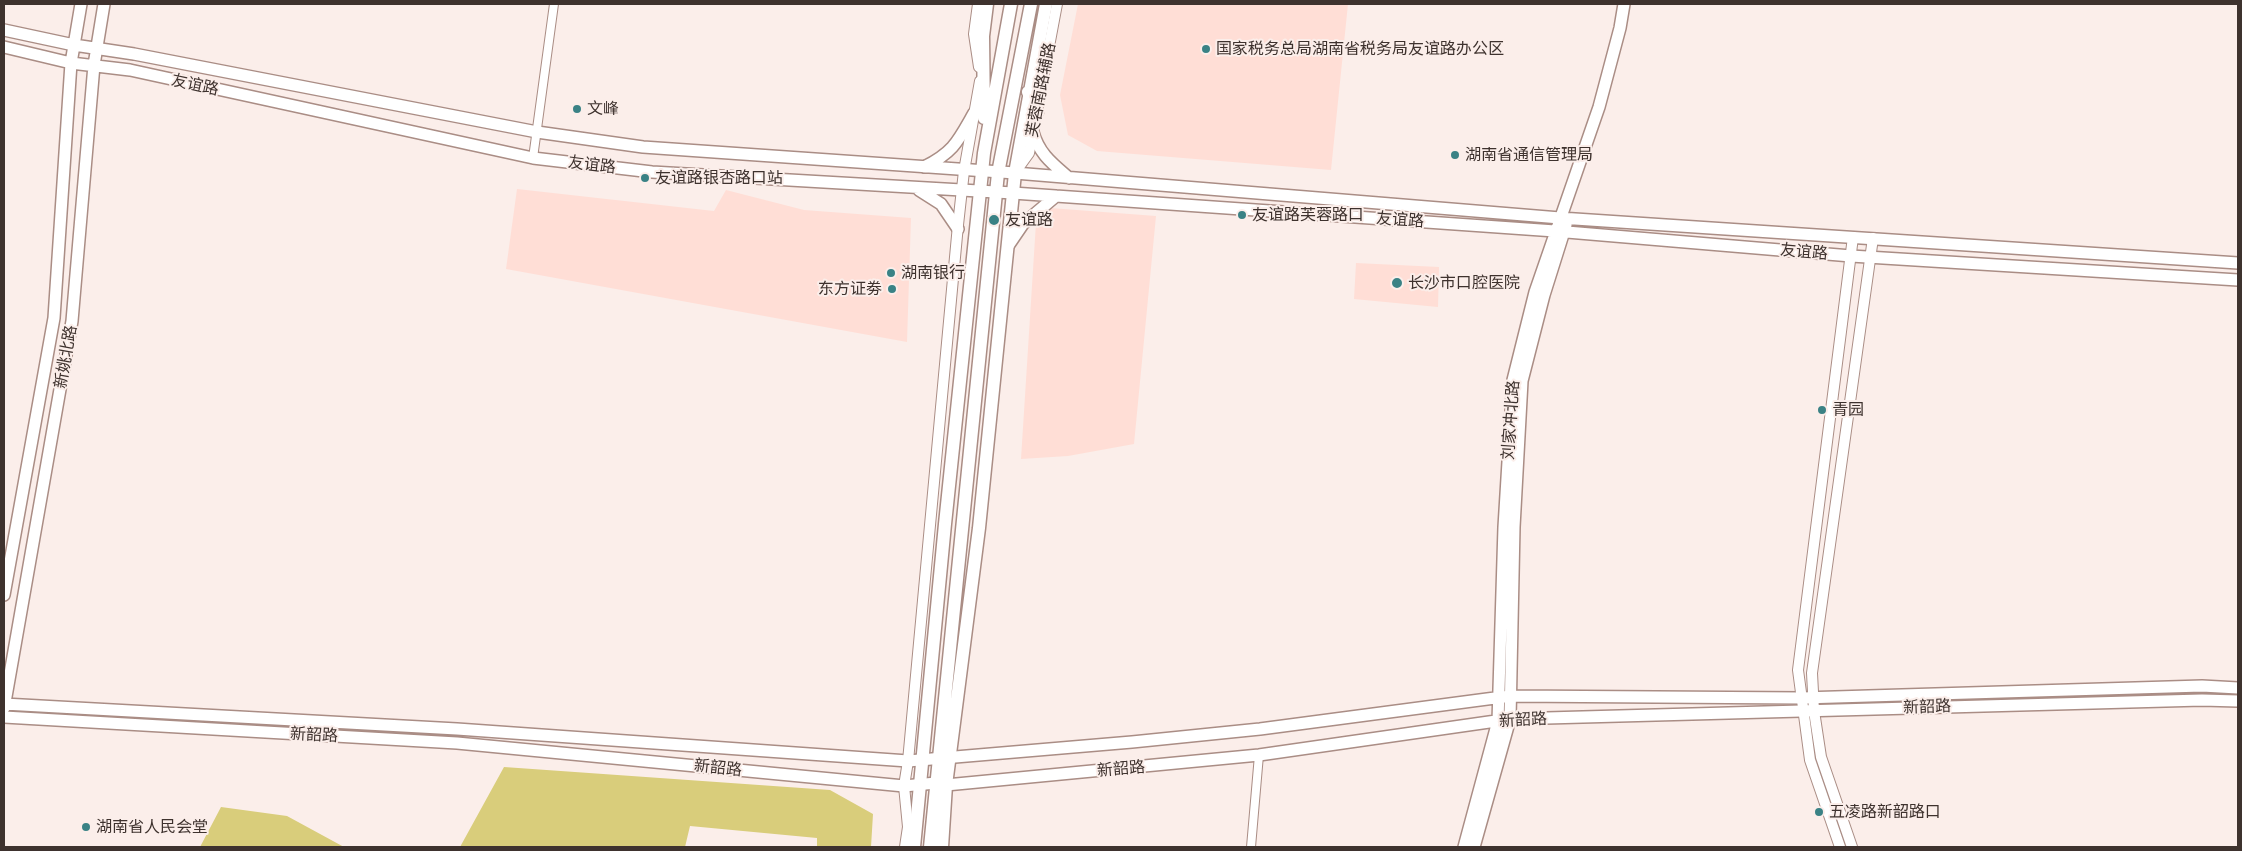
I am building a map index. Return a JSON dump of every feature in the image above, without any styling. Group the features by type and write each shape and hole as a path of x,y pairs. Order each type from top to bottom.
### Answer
{"main road":[{"name":"新姚北路","path":"4,595 54,318 71,63 81,4"},
{"name":"新姚北路","path":"4,705 72,321 94,65 104,4"},
{"path":"980,78 987,4"},
{"path":"914,847 924,760 944,524 984,153 1011,4"},
{"path":"945,758 995,193 1031,4"},
{"path":"930,847 979,528 1015,173 1028,93 1046,4"},
{"name":"刘家冲北路","path":"1474,847 1510,719 1514,527 1522,381 1560,232 1599,107 1620,28 1624,4"},
{"name":"刘家冲北路","path":"1564,218 1606,106 1625,29 1629,4"},
{"name":"友谊路","path":"4,30 74,45 537,132 643,147 964,171 1015,173 1564,218 2238,263"},
{"path":"983,36 984,153"},
{"name":"友谊路","path":"4,47 71,63 130,70 533,158 652,172 917,189 1013,193 1560,232 1851,256 2238,280"},
{"path":"1018,69 1037,112"},
{"path":"924,168 944,157 960,139 974,113"},
{"path":"1033,132 1036,144 1045,157 1069,178"},
{"path":"917,189 941,204 958,229"},
{"path":"1008,246 1022,224 1056,196"},
{"name":"刘家冲北路","path":"1464,847 1498,721 1512,380 1535,292 1560,232"},
{"name":"新韶路","path":"4,705 457,729 908,761 1241,731 1510,696 1801,698 2202,686 2238,688"},
{"name":"新韶路","path":"4,717 457,742 904,786 1259,755 1510,719 2202,700 2238,701"},
{"path":"941,784 942,847"}],"street":[{"path":"533,158 554,4"},
{"path":"905,847 908,827 904,786 908,761 958,229 964,171 980,78 974,34 978,4"},
{"name":"芙蓉南路辅路","path":"1015,173 1029,152 1057,4"},
{"path":"1852,847 1821,757 1808,711 1801,698 1798,670 1854,237"},
{"path":"1840,847 1810,760 1808,711 1813,697 1812,673 1873,238"},
{"path":"1251,847 1259,755"}],"shaded area":[{"name":"国家税务总局湖南省税务局友谊路办公区","path":"1078,4 1348,4 1331,170 1097,151 1068,135 1060,95"},
{"path":"517,189 714,211 726,190 804,210 911,218 907,342 506,269"},
{"path":"1037,207 1156,216 1134,444 1068,456 1021,459"},
{"name":"长沙市口腔医院","path":"1356,263 1439,267 1438,307 1354,299"},
{"path":"504,767 830,790 873,814 871,847 817,847 817,838 690,826 685,847 460,847"},
{"path":"221,807 287,816 344,847 200,847"}],"place":[{"name":"国家税务总局湖南省税务局友谊路办公区","path":"1206,49"},
{"name":"文峰","path":"577,109"},
{"name":"湖南省通信管理局","path":"1455,155"},
{"name":"友谊路银杏路口站","path":"645,178"},
{"name":"友谊路芙蓉路口","path":"1242,215"},
{"name":"友谊路","path":"994,220"},
{"name":"湖南银行","path":"891,273"},
{"name":"长沙市口腔医院","path":"1397,283"},
{"name":"东方证劵","path":"892,289"},
{"name":"青园","path":"1822,410"},
{"name":"五凌路新韶路口","path":"1819,812"},
{"name":"湖南省人民会堂","path":"86,827"}]}
